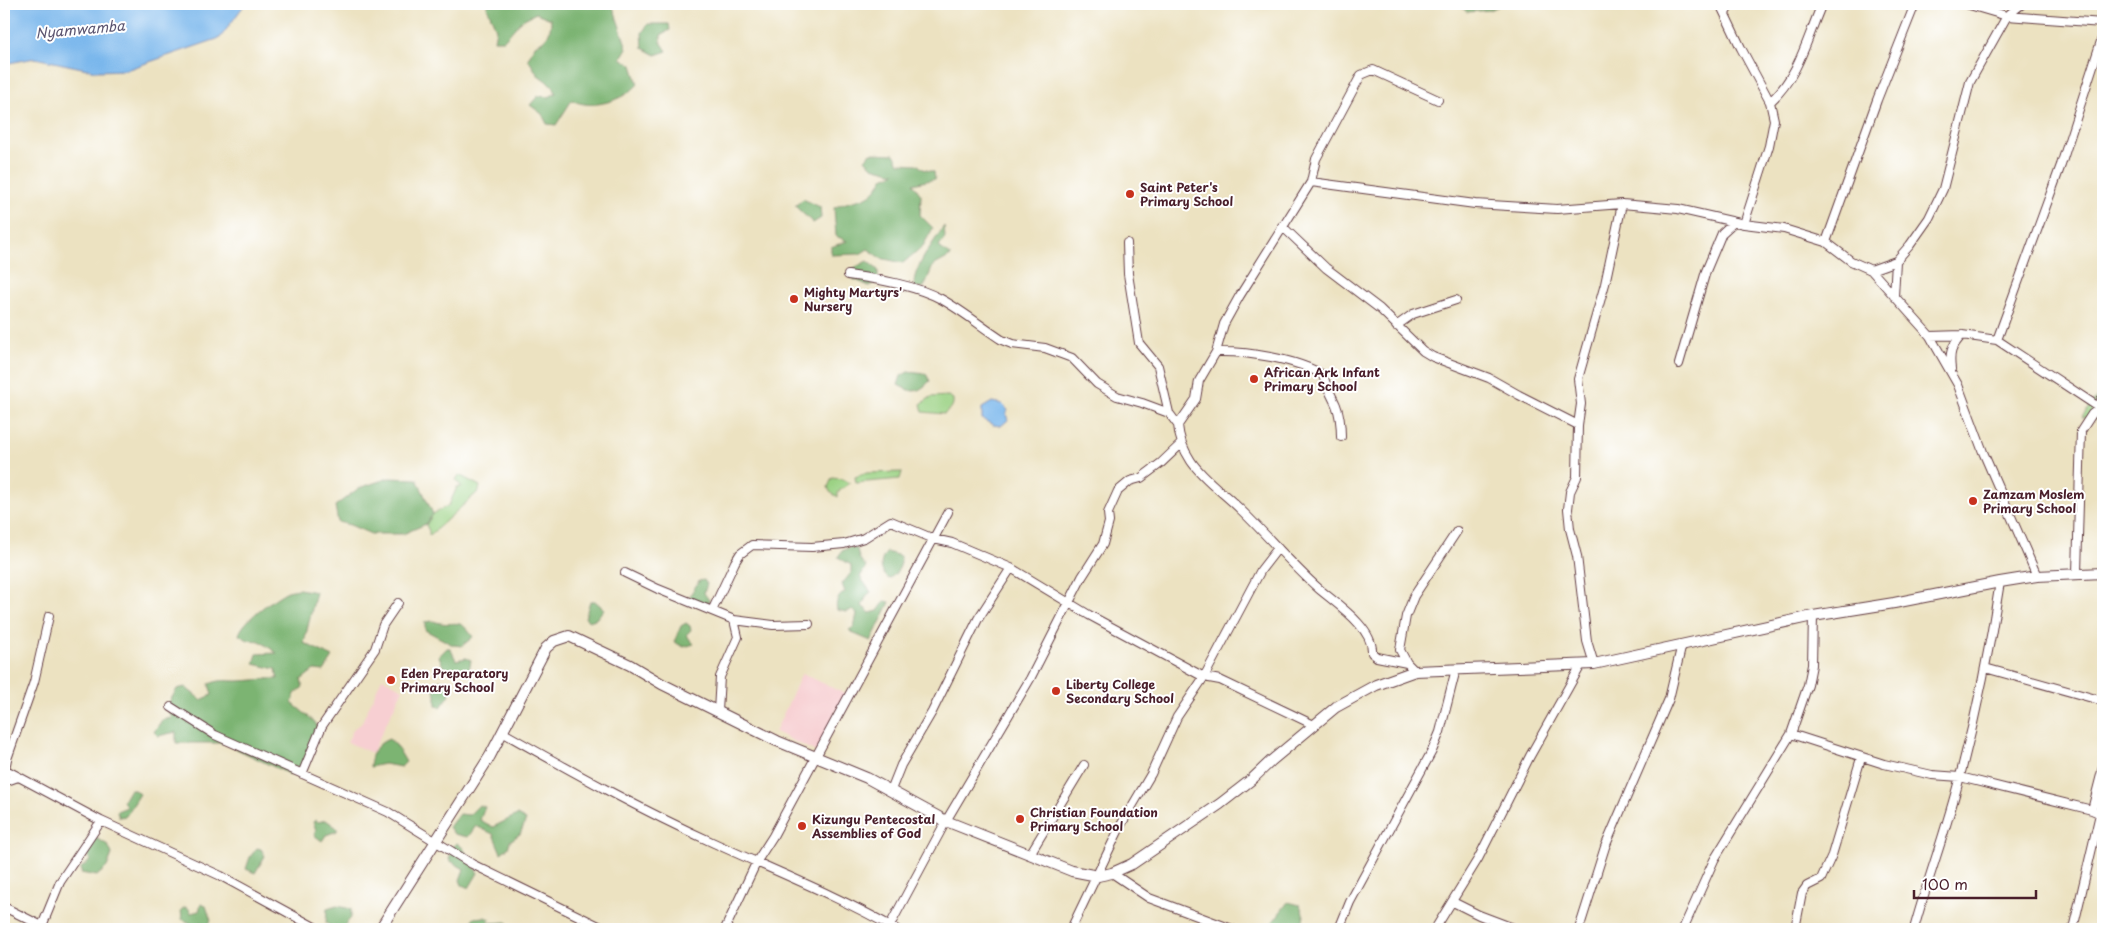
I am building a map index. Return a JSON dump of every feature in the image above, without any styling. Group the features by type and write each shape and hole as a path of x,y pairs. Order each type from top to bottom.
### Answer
{"street":[{"path":"1720,4 1740,48 1770,102 1774,120 1773,131 1744,224"},
{"path":"1725,13 1731,4"},
{"path":"1770,102 1787,84 1795,71 1822,4"},
{"path":"1826,242 1877,100 1915,4"},
{"path":"1966,4 2006,16 2103,24"},
{"path":"1871,270 1896,261 1910,246 1929,218 1943,189 1970,82 2006,16 2022,4"},
{"path":"1997,340 2061,165 2103,35"},
{"path":"1178,426 1196,399 1199,381 1216,352 1224,324 1282,226 1312,182 1316,159 1361,75 1373,70 1438,100"},
{"path":"1312,182 1476,204 1557,209 1622,204 1678,209 1744,224 1784,230 1826,242 1851,261 1871,270 1930,336 1958,385 1983,452 2037,576"},
{"path":"1594,664 1587,641 1577,556 1570,528 1568,509 1570,492 1577,477 1578,425 1581,404 1578,379 1605,284 1622,204"},
{"path":"1679,364 1706,271 1722,233 1734,222"},
{"path":"1282,226 1326,268 1380,309 1408,338 1433,357 1489,378 1578,425"},
{"path":"1127,243 1128,274 1139,343 1158,366 1169,413 1178,426 1181,444 1199,471 1261,528 1278,548 1363,629 1373,644 1372,653 1376,657 1406,663"},
{"path":"1894,296 1896,261"},
{"path":"848,275 900,283 929,293 942,299 1002,340 1012,344 1045,348 1072,358 1097,384 1117,396 1169,413"},
{"path":"1396,326 1413,314 1456,300"},
{"path":"1951,373 1949,356 1952,346 1962,335"},
{"path":"1930,336 1962,335 1997,340 2100,408"},
{"path":"1216,352 1240,351 1308,367 1323,374 1336,406 1340,420 1341,437"},
{"path":"2077,574 2081,431 2092,414 2100,408 2101,400 2103,400"},
{"path":"502,732 639,806 714,843 757,861 892,928 946,821 1021,696 1082,577 1103,544 1109,522 1108,513 1118,491 1161,463 1181,444"},
{"path":"725,929 757,861 773,836 814,756 948,512"},
{"path":"712,611 735,562 745,549 752,545 812,547 844,544 864,538 891,520 934,539 952,543 1011,568 1204,677 1220,680 1314,725"},
{"path":"1416,671 1406,663 1400,650 1409,608 1414,596 1457,531"},
{"path":"1072,929 1121,825 1151,774 1177,717 1204,677 1261,570 1278,548"},
{"path":"891,790 900,765 932,712 978,619 1011,568"},
{"path":"625,573 734,620 773,625 809,624"},
{"path":"380,929 490,756 546,648 554,641 569,636 630,665 662,684 718,711 891,790 946,821 1072,871 1098,876 1112,873 1132,864 1220,804 1251,780 1314,725 1354,696 1376,685 1416,671 1594,664 1813,616 1894,603 2000,582 2037,576 2103,573"},
{"path":"1914,929 1928,877 1960,778 1985,668 2000,582"},
{"path":"302,774 322,726 374,649 383,625 398,603"},
{"path":"49,616 34,682 5,769 101,821 221,876 318,929"},
{"path":"1683,929 1714,860 1791,734 1808,685 1812,665 1813,616"},
{"path":"718,711 720,676 738,637 734,620"},
{"path":"1579,929 1605,847 1669,700 1682,644"},
{"path":"1436,929 1503,811 1530,756 1581,665"},
{"path":"1985,668 2103,701"},
{"path":"1339,929 1350,902 1432,751 1440,732 1456,669"},
{"path":"171,707 215,735 388,812 472,864 605,929"},
{"path":"1791,734 1861,758 1932,775 1960,778 2102,814 2073,929"},
{"path":"1795,929 1802,893 1807,886 1821,879 1832,855 1861,758"},
{"path":"1030,854 1084,765"},
{"path":"2092,810 2103,767"},
{"path":"4,782 18,777"},
{"path":"4,907 45,928 60,882 101,821"},
{"path":"1112,873 1149,898 1232,929"},
{"path":"1453,902 1479,915 1516,929"}],"shaded area":[{"path":"802,673 845,694 816,752 775,732"},
{"path":"382,678 403,689 372,753 347,742 354,728 361,724"}],"green space":[{"path":"489,4 612,4 627,48 621,58 632,65 638,84 625,95 607,102 588,104 572,100 556,125 547,124 542,114 530,105 538,96 549,97 556,93 553,86 538,75 528,59 535,45 543,41 548,35 551,19 536,13 522,20 504,40 494,40 496,29 487,7"},
{"path":"1458,4 1503,4 1490,10 1467,12"},
{"path":"648,24 669,24 670,30 661,35 661,42 667,51 656,55 643,48 642,33"},
{"path":"871,153 894,154 899,163 917,164 923,169 934,172 935,179 913,184 921,195 920,215 933,228 923,246 903,263 880,258 868,249 860,254 831,255 831,247 847,241 836,236 834,208 868,196 878,187 883,178 895,173 872,167 865,159"},
{"path":"803,199 820,207 821,218 813,223 795,206"},
{"path":"944,226 945,238 939,247 951,256 933,266 924,287 915,288 914,282 919,266"},
{"path":"867,261 878,270 878,281 869,286 853,279 852,274 854,268"},
{"path":"908,372 926,374 930,381 918,390 908,390 898,385 901,376"},
{"path":"2103,394 2103,421 2082,417 2096,398"},
{"path":"949,396 953,399 953,404 950,410 944,414 923,412 921,404 931,397"},
{"path":"902,472 900,479 856,483 855,477 866,473"},
{"path":"459,475 480,486 479,491 429,536 426,525 433,514 449,505 457,487 462,487 456,480"},
{"path":"389,478 417,479 433,514 426,524 403,534 371,534 338,522 335,506 359,488"},
{"path":"832,478 843,479 850,483 838,492 838,497 830,492 828,487"},
{"path":"850,547 857,549 859,558 866,567 860,577 871,592 867,595 862,606 870,613 878,611 885,601 890,602 871,641 849,630 854,627 857,614 852,610 846,612 837,610 836,604 845,592 842,584 851,573 851,565 838,557 842,551"},
{"path":"887,552 900,556 901,560 899,569 889,579 883,573 881,566 881,562"},
{"path":"704,580 707,584 704,593 709,603 696,601 690,595 699,581"},
{"path":"299,589 316,592 304,643 333,657 324,671 314,670 301,680 303,687 295,694 292,703 315,722 318,729 302,774 291,775 224,743 176,743 176,732 158,736 154,732 162,720 172,718 167,706 177,689 185,687 201,700 212,695 209,684 213,682 278,679 276,669 254,664 257,654 277,653 260,641 248,640 239,635 241,629 251,617 265,606 286,592"},
{"path":"590,601 595,601 604,609 596,619 589,621 585,618"},
{"path":"425,622 459,624 468,630 473,637 462,646 453,645 425,630"},
{"path":"686,623 690,626 691,630 686,635 694,644 684,647 674,642 681,626"},
{"path":"447,648 450,648 456,660 466,658 471,660 469,671 458,673 443,666 439,656"},
{"path":"440,679 452,686 449,696 441,707 436,706 436,695 432,686"},
{"path":"389,739 396,745 406,762 401,767 384,764 370,767 375,750"},
{"path":"130,789 140,794 126,816 119,817 117,811 127,807 123,801"},
{"path":"479,805 485,807 480,820 493,827 517,815 526,820 520,834 510,841 508,848 501,853 493,834 476,826 468,837 454,834 449,827 459,814 469,815"},
{"path":"316,820 318,822 326,820 337,828 337,831 326,835 322,841 314,835 316,830 313,822"},
{"path":"96,838 108,845 112,854 107,867 97,876 81,873 81,868 90,861 88,855 83,855 92,839"},
{"path":"457,843 463,848 478,873 469,888 462,885 460,880 464,869 449,860 452,847"},
{"path":"257,848 261,849 265,856 255,873 246,869 250,857"},
{"path":"1288,902 1300,905 1304,916 1300,929 1274,929 1272,923"},
{"path":"201,904 206,906 211,921 206,926 201,922 194,925 182,919 181,910 185,907 191,913 199,911"},
{"path":"337,906 351,909 351,918 341,929 335,929 326,923 327,909"},
{"path":"484,917 491,919 487,923 507,922 509,929 467,929 474,918"}],"water":[{"name":"Nyamwamba","path":"4,4 245,4 220,38 126,70 96,71 35,58 4,64"},
{"path":"362,4 397,4 379,8"},
{"path":"992,402 1002,404 1008,410 1006,414 1008,420 1001,426 993,425 982,419 982,408"}],"place":[{"name":"Saint Peter's Primary School","path":"1130,194"},
{"name":"Mighty Martyrs' Nursery","path":"794,299"},
{"name":"African Ark Infant Primary School","path":"1254,379"},
{"name":"Zamzam Moslem Primary School","path":"1973,501"},
{"name":"Eden Preparatory Primary School","path":"391,680"},
{"name":"Liberty College Secondary School","path":"1056,691"},
{"name":"Christian Foundation Primary School","path":"1020,819"},
{"name":"Kizungu Pentecostal Assemblies of God","path":"802,826"}]}
